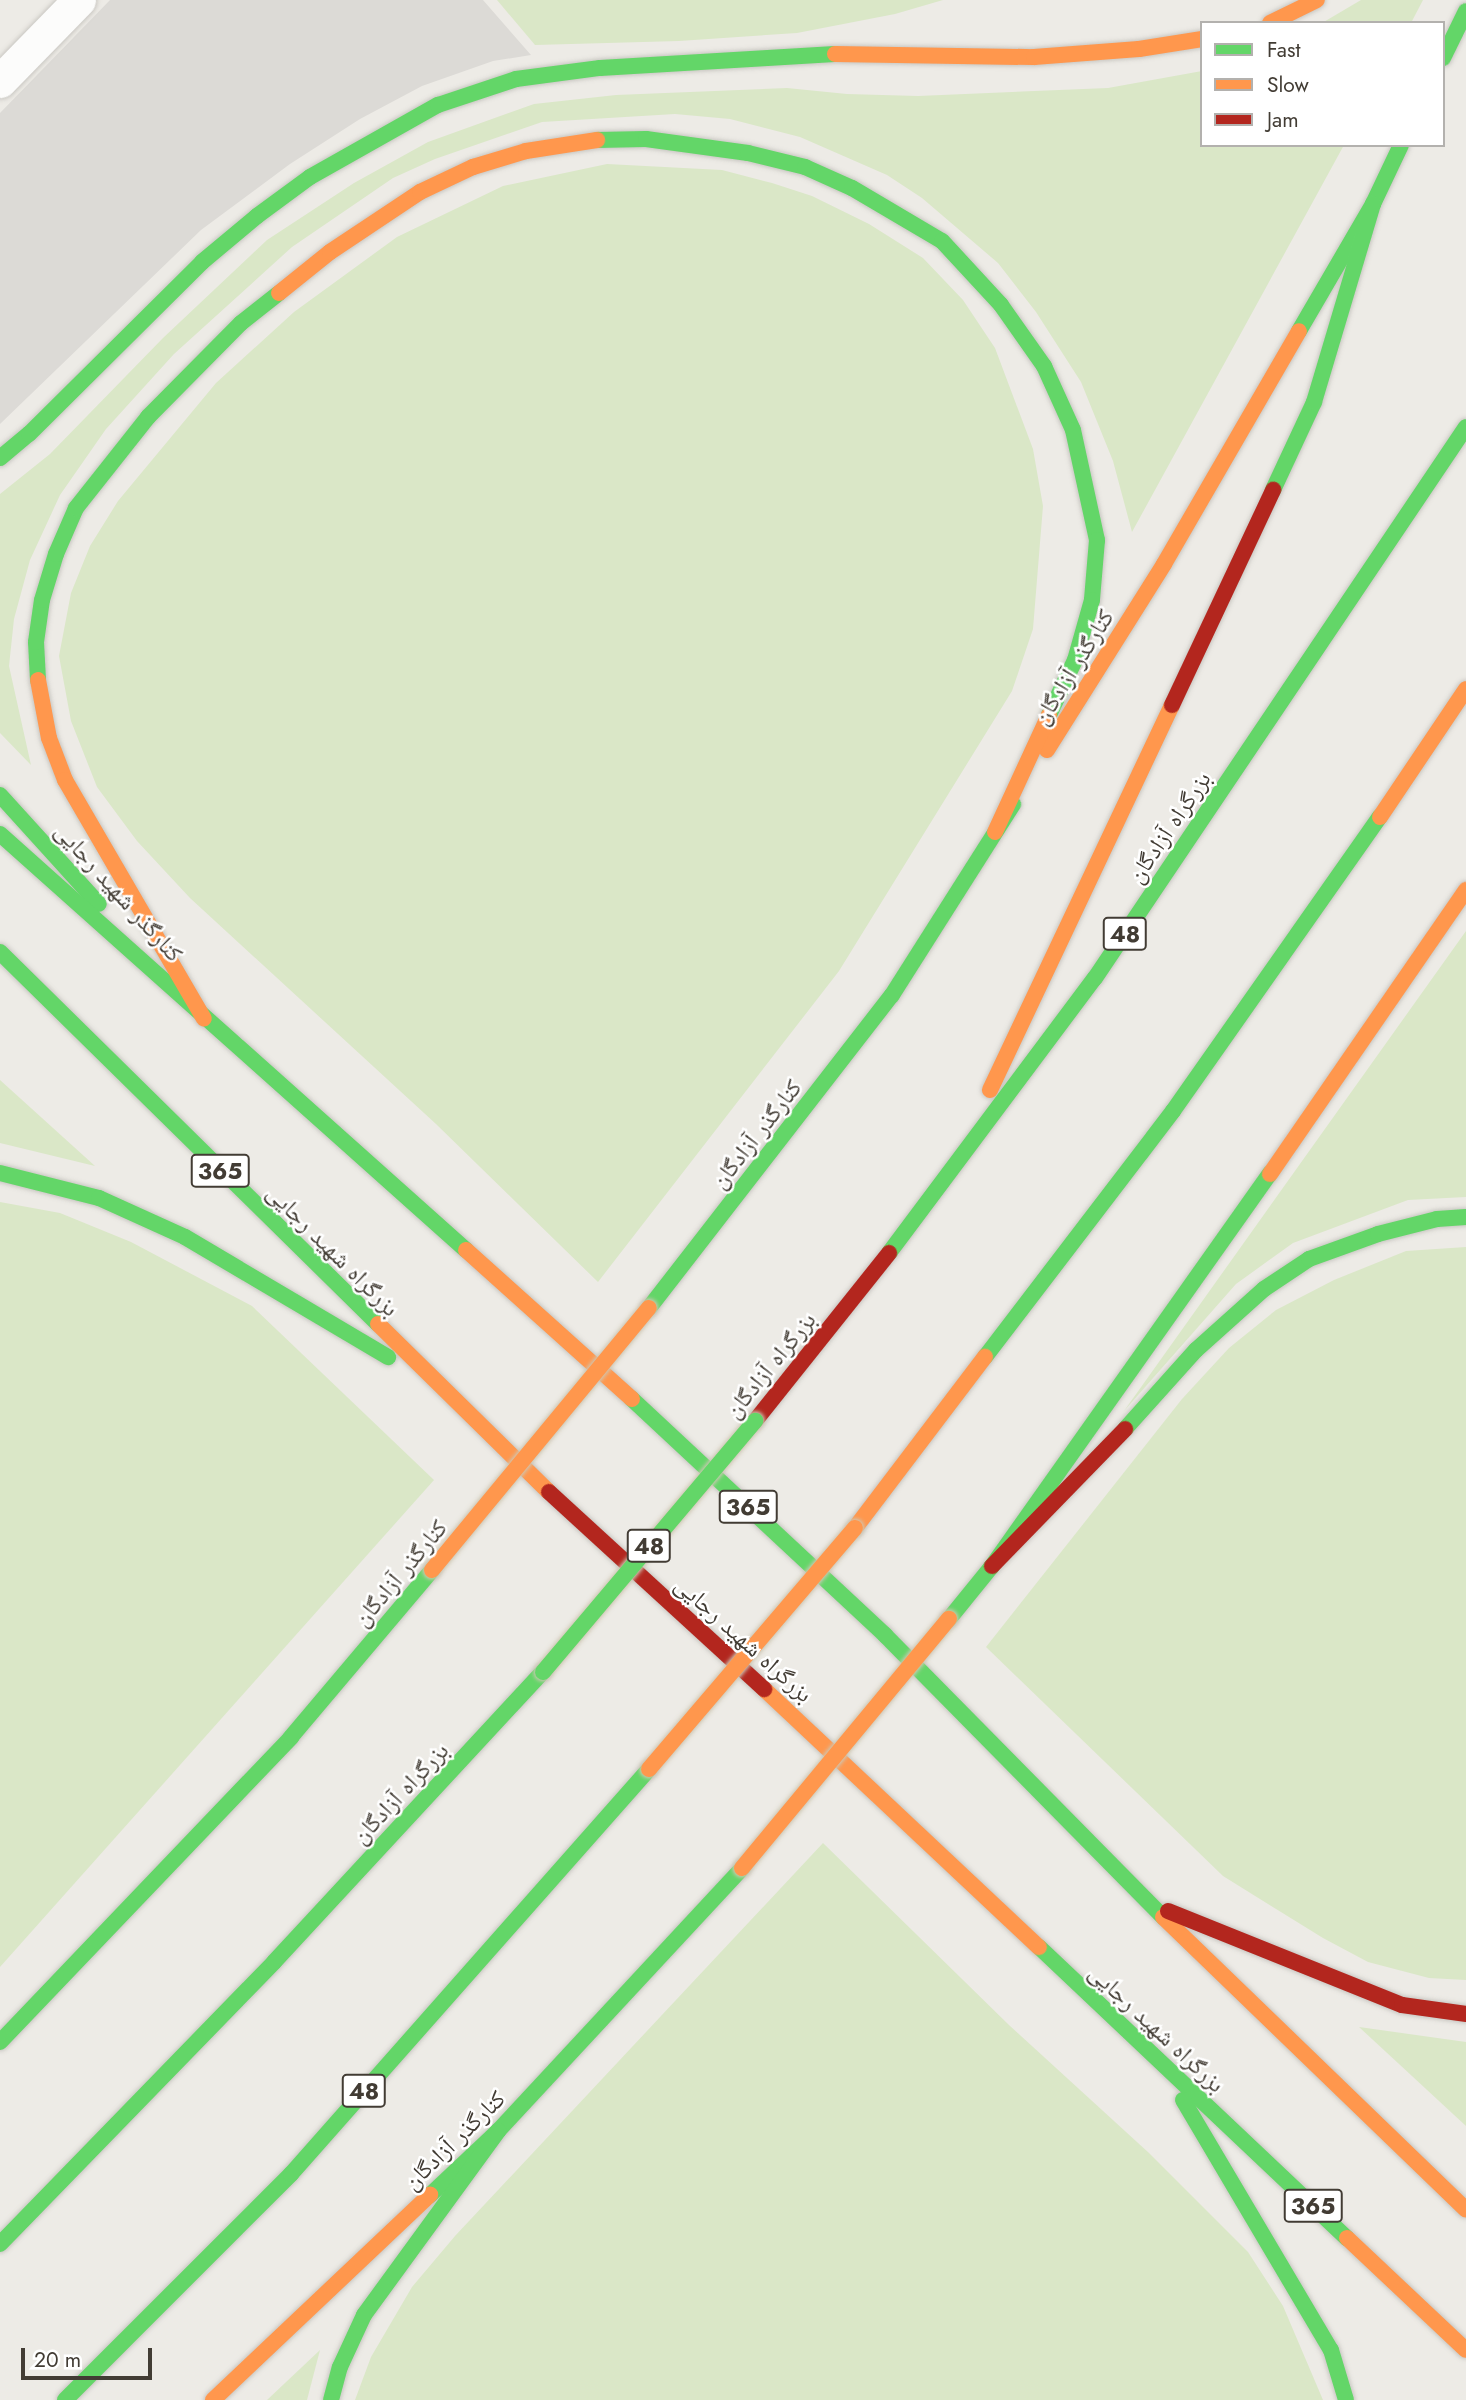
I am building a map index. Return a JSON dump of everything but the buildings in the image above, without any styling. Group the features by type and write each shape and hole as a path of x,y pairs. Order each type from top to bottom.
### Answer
{"main road":[{"path":"1274,21 1317,0"},
{"path":"1445,54 1466,11"},
{"path":"0,458 29,434 202,262 257,216 310,177 438,106 516,79 600,68 842,54 1034,57 1139,49 1200,39"},
{"path":"204,1019 65,780 49,738 38,688 36,642 42,600 55,554 76,508 148,416 240,323 330,252 419,192 474,167 526,151 592,140 646,139 748,153 805,167 852,188 942,241 1001,305 1044,366 1073,430 1087,482 1097,540 1092,600 1075,660 995,832"},
{"name":"کنارگذر آزادگان","path":"0,2042 291,1737 649,1308 892,995 1164,564 1373,204 1400,147"},
{"path":"954,1166 1314,402 1373,204"},
{"name":"بزرگراه آزادگان","path":"0,2244 274,1962 543,1672 755,1421 909,1228 1095,978 1466,427"},
{"name":"48","path":"65,2400 291,2174 649,1769 855,1528 1181,1100 1340,877 1466,688"},
{"name":"کنارگذر شهید رجایی","path":"0,795 204,1019"},
{"name":"365","path":"0,834 632,1399 885,1635 1152,1905 1466,2210"},
{"path":"992,1566 1278,1164 1466,890"},
{"name":"بزرگراه شهید رجایی","path":"0,952 441,1388 1466,2350"},
{"path":"0,1173 99,1198 185,1237 441,1388"},
{"path":"992,1566 1196,1350 1264,1289 1309,1259 1378,1234 1437,1220 1466,1217"},
{"name":"کنارگذر آزادگان","path":"213,2400 498,2131 742,1868 992,1566"},
{"path":"1152,1905 1402,2005 1466,2014"},
{"path":"1161,2063 1331,2350 1346,2400"},
{"path":"331,2400 340,2367 363,2315 498,2131"}],"street":[{"path":"0,81 79,0"}],"green space":[{"path":"497,0 943,0 895,14 797,33 679,41 535,45"},
{"path":"1361,0 1423,0 1412,21 1325,21"},
{"path":"1200,71 1200,147 1343,147 1132,532 1113,461 1081,382 1036,312 998,263 922,198 887,175 800,137 730,119 675,114 542,122 435,159 393,178 292,247 174,354 106,429 60,495 30,560 14,619 9,666 31,765 0,733 0,494 50,454 163,338 267,240 354,183 428,142 534,104 616,95 787,88 847,94 918,96 1108,88"},
{"path":"607,164 722,170 772,183 812,196 869,224 923,258 963,300 995,348 1033,449 1043,506 1033,629 1012,691 839,971 598,1282 436,1124 190,898 137,841 97,787 71,721 59,656 71,593 90,546 118,501 216,383 294,312 397,237 503,186"},
{"path":"1466,931 1466,1197 1408,1200 1293,1243 1236,1284 1124,1411"},
{"path":"0,1080 95,1166 0,1143"},
{"path":"0,1202 60,1213 131,1242 252,1306 434,1480 0,1967"},
{"path":"1466,1247 1466,1980 1429,1978 1368,1962 1323,1938 1223,1876 986,1647 1182,1399 1229,1348 1276,1310 1334,1280 1406,1251"},
{"path":"823,1843 1009,2025 1149,2153 1248,2252 1283,2306 1323,2400 355,2400 371,2357 412,2287 455,2236"},
{"path":"1359,2027 1466,2042 1466,2126"},
{"path":"320,2350 307,2400 267,2400"}],"shaded area":[{"path":"110,0 483,0 531,55 493,61 422,86 360,119 290,164 201,230 0,424 0,113"}],"traffic: fast":[{"path":"1445,54 1466,11"},
{"path":"0,458 29,434 202,262 257,216 310,177 438,105 516,79 600,68 835,54"},
{"path":"597,140 646,139 748,153 805,167 852,188 942,241 1001,305 1044,366 1073,430 1097,540 1092,600 1075,660 1049,715"},
{"path":"1299,331 1373,204 1400,147"},
{"path":"1273,490 1314,402 1373,204"},
{"path":"38,680 36,642 42,600 56,554 76,508 148,417 241,323 279,293"},
{"path":"889,1253 1095,978 1466,427"},
{"path":"0,795 99,904"},
{"path":"649,1308 892,995 1013,804"},
{"path":"985,1357 1173,1111 1380,817"},
{"path":"0,834 466,1250"},
{"path":"0,952 378,1324"},
{"path":"0,1173 99,1198 185,1237 388,1357"},
{"path":"949,1619 992,1566 1270,1174"},
{"path":"1125,1429 1196,1350 1264,1289 1309,1259 1378,1234 1437,1219 1466,1217"},
{"path":"632,1399 885,1635 1163,1917"},
{"path":"543,1672 755,1421"},
{"path":"0,2042 291,1737 432,1570"},
{"path":"0,2244 274,1962 543,1672"},
{"path":"65,2400 291,2174 649,1769"},
{"path":"430,2195 498,2131 742,1868"},
{"path":"1039,1947 1347,2238"},
{"path":"1183,2100 1331,2350 1346,2400"},
{"path":"331,2400 340,2367 364,2315 498,2131"}],"traffic: slow":[{"path":"1274,21 1317,0"},
{"path":"835,54 1034,57 1139,49 1200,39"},
{"path":"279,293 330,252 420,192 473,167 526,151 597,140"},
{"path":"1047,750 1164,564 1299,331"},
{"path":"38,680 49,738 65,780 204,1019"},
{"path":"1380,817 1466,689"},
{"path":"990,1090 1172,705"},
{"path":"995,832 1049,715"},
{"path":"1270,1174 1466,890"},
{"path":"466,1250 632,1399"},
{"path":"432,1570 649,1308"},
{"path":"378,1324 549,1492"},
{"path":"855,1528 985,1357"},
{"path":"649,1769 855,1528"},
{"path":"742,1868 949,1619"},
{"path":"764,1689 1039,1947"},
{"path":"1163,1917 1466,2210"},
{"path":"213,2400 430,2195"},
{"path":"1347,2238 1466,2350"}],"traffic: jam":[{"path":"1172,705 1273,490"},
{"path":"755,1421 889,1253"},
{"path":"992,1566 1125,1429"},
{"path":"549,1492 764,1689"},
{"path":"1168,1911 1402,2005 1466,2014"}]}
